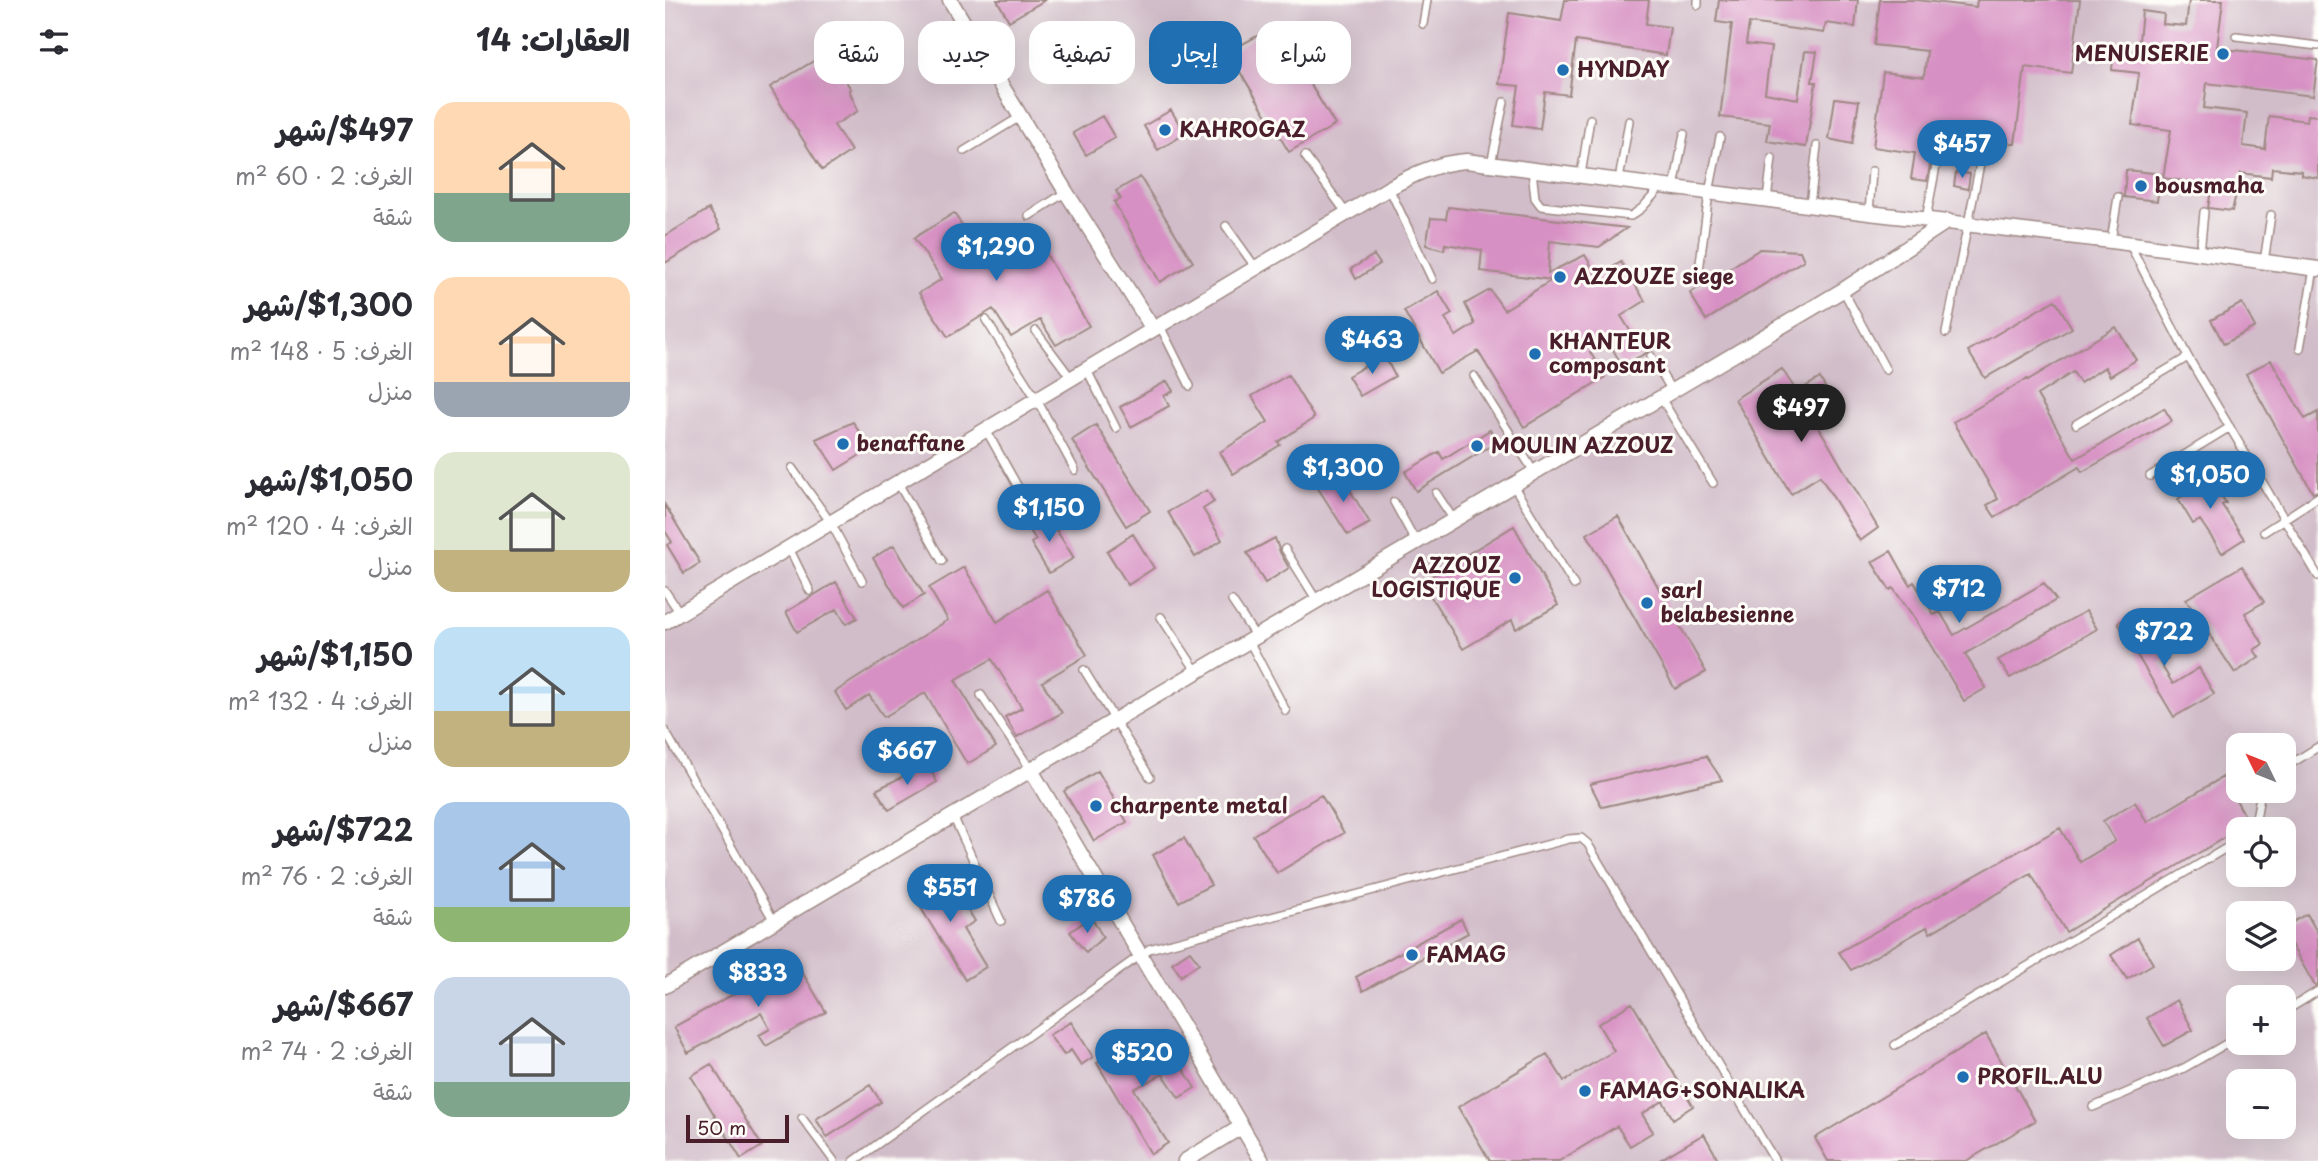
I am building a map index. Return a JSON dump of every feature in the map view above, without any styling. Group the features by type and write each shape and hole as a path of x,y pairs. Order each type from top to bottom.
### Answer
{"street":[{"path":"950,0 1066,192 1156,327"},
{"path":"665,622 1389,188 1429,168 1448,163 1466,161 1532,169 2316,269"},
{"path":"665,986 1843,290 1948,221"},
{"path":"1031,770 1262,1161"},
{"path":"1185,1161 1241,1126"}],"lane":[{"path":"1423,24 1427,0"},
{"path":"2236,36 2318,46"},
{"path":"1491,164 1504,102"},
{"path":"964,151 1020,117"},
{"path":"1581,175 1590,119"},
{"path":"1619,180 1629,121"},
{"path":"1532,169 1535,198 1541,206 1631,216 1668,187 1684,134"},
{"path":"1699,271 1709,193 1720,137"},
{"path":"1810,205 1817,146"},
{"path":"1926,219 1939,150"},
{"path":"1305,156 1347,214"},
{"path":"1767,200 1772,158"},
{"path":"1946,333 1980,164"},
{"path":"1869,213 1872,171"},
{"path":"1389,188 1432,279"},
{"path":"1029,216 1066,192"},
{"path":"2111,241 2118,197"},
{"path":"2200,253 2204,212"},
{"path":"2264,263 2271,215"},
{"path":"1226,226 1256,269"},
{"path":"2130,244 2188,357 2318,576"},
{"path":"2301,348 2316,269"},
{"path":"1843,290 1886,370"},
{"path":"986,320 1037,400 1075,470"},
{"path":"1156,327 1190,386"},
{"path":"1036,331 1071,379"},
{"path":"1651,356 1666,394 1713,483"},
{"path":"2076,424 2188,357"},
{"path":"1087,370 1116,428"},
{"path":"1474,376 1534,472"},
{"path":"2150,476 2230,427"},
{"path":"986,430 1032,512"},
{"path":"792,468 831,523 862,581"},
{"path":"898,483 942,561"},
{"path":"1513,485 1574,584"},
{"path":"1437,492 1454,520"},
{"path":"2264,532 2318,497"},
{"path":"1394,502 1416,542"},
{"path":"789,548 810,591"},
{"path":"1285,549 1317,601"},
{"path":"665,591 680,613"},
{"path":"1232,601 1286,711"},
{"path":"1161,617 1197,672"},
{"path":"1084,670 1150,777"},
{"path":"981,695 1031,770"},
{"path":"665,731 775,922"},
{"path":"2296,761 2318,747"},
{"path":"953,816 1001,920"},
{"path":"854,1161 1140,954 1175,942 1556,842 1581,838 1588,844 1775,1161"},
{"path":"1895,1045 2226,848"},
{"path":"2296,1005 2318,992"},
{"path":"2093,1107 2184,1068 2226,1044"},
{"path":"803,1118 834,1161"}],"shaded area":[{"path":"665,0 2318,0 2318,1161 665,1161"}],"building":[{"path":"997,0 1045,0 1009,21"},
{"path":"1565,0 1649,0 1646,24 1670,27 1666,55 1576,41 1569,95 1545,92 1540,129 1513,125 1519,86 1499,84 1509,13 1561,21"},
{"path":"1719,0 1858,0 1855,27 1826,23 1824,33 1749,23 1746,44 1771,47 1765,93 1798,99 1805,51 1817,52 1812,82 1816,82 1806,147 1767,141 1770,123 1720,117 1732,24 1716,22"},
{"path":"1880,0 1917,0 1976,7 1977,0 2080,0 2071,73 2025,67 2015,144 1991,141 1989,158 1965,155 1967,142 1935,139 1927,181 1911,179 1915,153 1873,147 1883,72 1924,77 1927,51 1874,45"},
{"path":"2189,0 2223,0 2217,48 2318,60 2313,96 2207,83 2204,108 2247,113 2243,146 2265,149 2269,116 2307,121 2308,115 2318,116 2318,178 2301,175 2301,171 2272,168 2271,177 2241,173 2232,211 2208,208 2212,185 2163,178 2171,130 2132,125 2139,73 2112,70 2114,48 2138,51 2142,11 2164,14 2163,24 2186,26"},
{"path":"1256,37 1256,84 1310,84 1335,125 1289,152 1242,75 1242,44"},
{"path":"814,61 814,84 848,84 858,111 834,125 851,151 822,170 770,87"},
{"path":"1835,98 1859,101 1852,144 1829,139"},
{"name":"KAHROGAZ","path":"1171,110 1185,134 1158,150 1144,126"},
{"path":"1102,116 1115,138 1086,155 1073,133"},
{"name":"bousmaha","path":"2126,170 2161,174 2157,201 2124,197"},
{"path":"1956,172 1970,174 1968,189 1954,186"},
{"path":"1140,177 1193,262 1160,282 1114,202 1121,199 1116,191"},
{"path":"1448,207 1627,228 1599,247 1550,241 1548,273 1585,255 1598,277 1621,262 1645,301 1621,316 1639,345 1649,339 1654,349 1622,366 1609,342 1590,352 1605,377 1524,427 1478,351 1439,373 1404,311 1438,291 1452,314 1445,318 1456,336 1475,324 1465,304 1490,290 1504,310 1552,280 1480,271 1482,250 1445,244 1444,250 1426,245 1431,218 1446,219"},
{"path":"709,209 721,229 665,263 665,236"},
{"path":"954,213 980,254 1030,227 1089,326 1056,345 1040,320 1011,337 993,309 948,337 919,293 942,279 914,238"},
{"path":"1760,249 1800,251 1804,260 1706,320 1690,293"},
{"path":"1374,255 1380,264 1356,279 1351,269"},
{"path":"2055,300 2072,328 1985,378 1968,351"},
{"path":"2242,303 2255,327 2224,344 2211,320"},
{"path":"2116,327 2136,360 2110,376 2105,367 2080,383 2073,372 2037,395 2075,459 2164,408 2172,421 2082,472 2079,467 1995,517 1987,505 1998,499 1953,422"},
{"path":"1384,355 1395,376 1360,396 1348,376"},
{"path":"2271,360 2305,419 2318,412 2318,491 2313,493 2246,374"},
{"path":"1782,369 1797,392 1820,378 1827,391 1805,404 1878,528 1860,541 1820,476 1791,494 1735,399"},
{"path":"1288,375 1314,418 1278,442 1280,445 1233,474 1220,452 1268,422 1252,396"},
{"path":"1167,381 1173,391 1164,396 1169,406 1131,427 1120,407"},
{"name":"benaffane","path":"853,422 870,449 836,470 816,439"},
{"path":"1096,425 1150,511 1126,526 1072,440"},
{"path":"1490,430 1497,442 1416,491 1405,472 1439,452 1443,459"},
{"path":"2200,462 2226,503 2222,505 2244,539 2222,553 2200,520 2193,524 2178,499 2200,485 2189,469"},
{"path":"1339,472 1370,523 1348,535 1316,485"},
{"path":"1207,490 1214,502 1203,509 1222,540 1195,557 1168,512"},
{"path":"665,505 700,563 684,573 667,545 672,542 665,531"},
{"path":"1046,514 1074,558 1049,573 1031,543 1036,540 1027,526"},
{"name":"sarl belabesienne","path":"1618,516 1706,672 1675,689 1587,534"},
{"path":"1514,526 1558,605 1516,629 1512,620 1463,649 1422,582"},
{"path":"1133,534 1154,568 1128,585 1107,551"},
{"path":"1275,538 1289,568 1265,583 1247,553"},
{"path":"894,545 924,595 903,608 873,558"},
{"path":"1891,551 1910,585 1914,582 1934,615 1940,612 1954,635 2044,583 2056,600 1965,654 1986,688 1964,701 1915,619 1893,588 1890,590 1872,562"},
{"path":"2242,566 2264,602 2245,613 2263,644 2254,650 2259,657 2235,673 2186,599"},
{"path":"964,567 997,622 1047,590 1087,655 1042,682 1062,713 1017,737 1005,717 1022,708 992,659 955,680 996,747 967,764 925,693 884,717 869,695 846,710 835,692 948,620 929,588"},
{"path":"836,582 857,618 846,624 837,609 797,632 786,612"},
{"path":"2138,610 2168,658 2160,663 2173,684 2199,668 2214,694 2174,717 2118,623"},
{"path":"2086,611 2097,629 2010,678 1998,660"},
{"path":"1706,756 1722,780 1602,807 1590,784"},
{"path":"927,764 937,782 889,810 876,790"},
{"name":"charpente metal","path":"1098,771 1127,822 1094,841 1064,791"},
{"path":"2223,777 2226,782 2226,803 2238,803 2246,817 2226,817 2226,837 2066,932 2031,874 1930,933 1927,927 1851,970 1839,952 2060,828 2080,862 2115,841 2103,821 2135,802 2147,822"},
{"path":"1321,795 1344,833 1277,873 1253,835"},
{"path":"1184,838 1211,885 1179,902 1153,855"},
{"path":"931,878 939,890 951,884 975,921 963,929 986,967 965,980 910,890"},
{"path":"2307,914 2318,934 2318,985 2315,986 2296,953 2296,920"},
{"path":"1091,917 1103,937 1086,953 1070,932"},
{"name":"FAMAG","path":"1461,919 1468,933 1363,991 1356,977"},
{"path":"2138,938 2153,964 2127,979 2111,955"},
{"path":"1190,951 1199,963 1181,976 1172,963"},
{"path":"795,960 826,1012 766,1046 759,1035 770,1029 761,1013 688,1053 674,1027"},
{"path":"2177,1000 2193,1030 2164,1046 2147,1018"},
{"name":"FAMAG+SONALIKA","path":"1632,1003 1693,1106 1673,1119 1663,1101 1642,1114 1653,1132 1630,1146 1617,1126 1559,1161 1490,1161 1458,1107 1547,1054 1564,1081 1614,1051 1598,1024"},
{"path":"1071,1022 1093,1057 1081,1065 1071,1050 1064,1055 1049,1035"},
{"name":"PROFIL.ALU","path":"1986,1034 2035,1121 1966,1161 1828,1161 1815,1138"},
{"path":"1130,1043 1147,1069 1175,1055 1195,1088 1179,1098 1163,1074 1134,1089 1168,1143 1151,1154 1097,1063"},
{"path":"711,1064 762,1146 741,1159 691,1076"},
{"path":"870,1085 881,1102 827,1137 816,1119"},
{"path":"1704,1134 1719,1161 1658,1161"}],"place":[{"name":"MENUISERIE","path":"2223,54"},
{"name":"HYNDAY","path":"1563,70"},
{"name":"KAHROGAZ","path":"1165,130"},
{"name":"bousmaha","path":"2141,186"},
{"name":"AZZOUZE siege","path":"1560,277"},
{"name":"KHANTEUR composant","path":"1535,354"},
{"name":"benaffane","path":"843,444"},
{"name":"MOULIN AZZOUZ","path":"1477,446"},
{"name":"AZZOUZ LOGISTIQUE","path":"1515,578"},
{"name":"sarl belabesienne","path":"1647,603"},
{"name":"charpente metal","path":"1096,806"},
{"name":"FAMAG","path":"1412,955"},
{"name":"PROFIL.ALU","path":"1963,1077"},
{"name":"FAMAG+SONALIKA","path":"1585,1091"}]}
